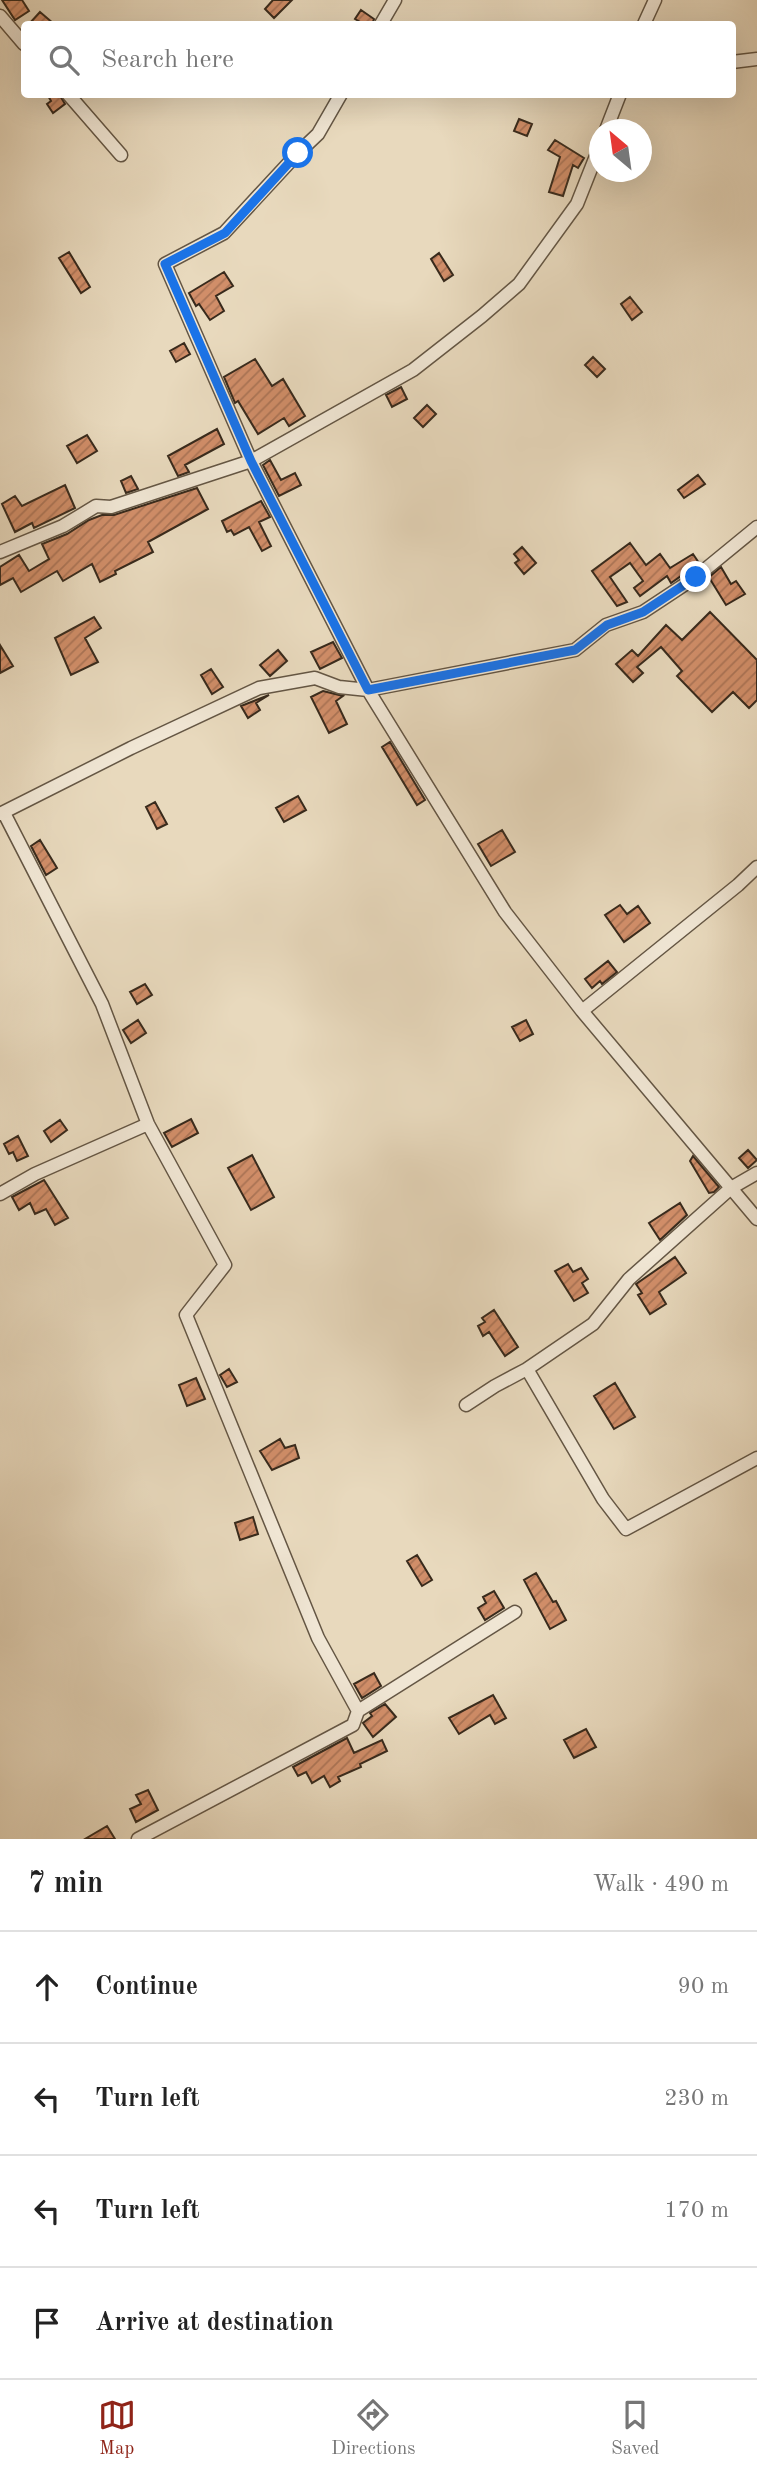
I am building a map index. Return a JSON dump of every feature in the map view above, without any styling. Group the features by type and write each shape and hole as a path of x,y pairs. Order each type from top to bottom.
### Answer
{"street":[{"path":"383,21 395,0"},
{"path":"645,21 655,0"},
{"path":"0,16 21,40"},
{"path":"736,62 757,59"},
{"path":"71,98 121,155"},
{"path":"339,98 318,134 225,233 165,264 251,461 368,690 505,912 582,1011 757,1219"},
{"path":"610,119 618,98"},
{"path":"0,552 63,526 96,506 111,507 251,461 413,370 519,284 577,204 589,174"},
{"path":"358,1711 318,1637 186,1315 225,1265 148,1124 102,1004 2,814 131,748 259,688 315,678 339,687 368,690 575,650 607,625 643,612 696,577 757,527"},
{"path":"582,1011 757,867"},
{"path":"0,1194 35,1174 148,1124"},
{"path":"466,1405 527,1369 593,1324 629,1279 731,1188 757,1173"},
{"path":"527,1369 603,1499 626,1529 757,1458"},
{"path":"138,1839 353,1725 358,1711 514,1612"}],"building":[{"path":"2,0 22,0 29,11 15,20"},
{"path":"273,0 292,0 274,18 265,9"},
{"path":"361,10 374,19 359,21 355,19"},
{"path":"40,12 50,21 32,21"},
{"path":"49,98 61,98 65,104 53,113 47,104 51,101"},
{"path":"519,119 532,124 527,136 514,131"},
{"path":"555,140 584,158 578,168 573,165 563,196 549,192 560,157 548,150"},
{"path":"69,252 90,287 81,293 59,258"},
{"path":"439,253 453,275 444,281 431,259"},
{"path":"224,272 233,286 216,296 224,311 210,320 199,304 196,306 189,293"},
{"path":"630,297 642,312 632,320 621,304"},
{"path":"184,343 190,354 176,362 170,351"},
{"path":"593,357 605,369 597,377 585,365"},
{"path":"255,359 272,386 283,379 305,416 289,426 284,418 258,434 238,401 235,403 224,377"},
{"path":"401,387 407,399 392,407 386,395"},
{"path":"427,405 436,414 423,427 414,418"},
{"path":"217,429 224,444 185,465 189,472 178,476 168,456"},
{"path":"87,435 97,451 77,463 67,446"},
{"path":"270,460 281,480 295,473 301,485 279,496 263,465"},
{"path":"698,475 705,484 684,498 678,490"},
{"path":"131,476 138,489 126,493 121,481"},
{"path":"65,485 75,508 34,528 32,523 15,532 2,504 15,496 22,506"},
{"path":"197,488 208,509 148,542 153,552 115,571 116,574 100,582 92,564 63,581 57,571 21,592 13,578 0,585 0,567 19,555 29,571 49,559 42,544 67,534 89,520 102,515 114,515"},
{"path":"261,501 270,517 259,522 271,546 262,551 249,527 234,535 231,530 227,532 222,521"},
{"path":"630,543 646,565 660,554 670,568 693,554 699,563 671,583 667,576 640,596 634,588 643,581 630,563 610,577 627,602 617,606 592,571"},
{"path":"522,547 536,563 524,574 515,563 519,560 514,554"},
{"path":"721,567 731,584 736,581 745,594 726,605 710,579 701,584"},
{"path":"710,612 757,660 757,700 749,708 733,692 712,712 677,676 682,671 661,647 637,667 643,673 633,682 616,664 632,650 638,656 666,625 682,640"},
{"path":"94,617 101,628 85,638 98,662 71,675 55,638"},
{"path":"333,642 342,658 320,669 311,652"},
{"path":"0,645 13,666 0,673"},
{"path":"278,650 287,661 270,676 260,665"},
{"path":"211,669 223,687 212,694 201,675"},
{"path":"323,691 343,696 336,701 347,724 329,733 311,697"},
{"path":"269,695 256,703 260,710 248,718 241,706"},
{"path":"390,742 425,800 417,805 382,747"},
{"path":"298,796 306,810 284,822 276,808"},
{"path":"155,802 167,824 157,829 146,807"},
{"path":"502,830 515,852 491,866 478,844"},
{"path":"40,840 57,868 46,875 31,846"},
{"path":"620,905 627,914 638,906 650,923 624,942 605,915"},
{"path":"608,961 617,972 592,988 585,979"},
{"path":"145,984 152,995 137,1004 130,992"},
{"path":"138,1020 146,1033 131,1043 123,1030"},
{"path":"526,1020 533,1034 520,1041 512,1027"},
{"path":"191,1119 198,1133 172,1147 164,1133"},
{"path":"60,1120 67,1130 51,1142 44,1131"},
{"path":"18,1136 28,1156 17,1161 13,1152 9,1154 4,1144"},
{"path":"748,1150 757,1160 748,1168 739,1158"},
{"path":"252,1155 274,1197 251,1210 228,1168"},
{"path":"693,1156 719,1187 714,1192 709,1193 690,1161"},
{"path":"44,1180 68,1218 55,1225 46,1209 35,1214 30,1203 19,1210 12,1197"},
{"path":"680,1203 687,1215 660,1240 649,1223"},
{"path":"675,1257 686,1273 659,1292 666,1304 650,1314 638,1295 642,1293 636,1284"},
{"path":"568,1264 573,1272 581,1268 588,1279 582,1283 588,1293 574,1301 555,1271"},
{"path":"494,1310 518,1347 505,1356 489,1332 483,1336 478,1326 485,1322 482,1318"},
{"path":"229,1369 237,1382 227,1387 220,1375"},
{"path":"196,1378 205,1399 187,1406 179,1385"},
{"path":"615,1383 635,1417 614,1429 594,1396"},
{"path":"280,1439 285,1448 295,1445 299,1458 272,1470 260,1451"},
{"path":"253,1517 258,1534 240,1540 235,1523"},
{"path":"417,1555 432,1580 422,1586 407,1561"},
{"path":"536,1573 566,1620 550,1629 524,1580"},
{"path":"494,1591 504,1608 485,1620 478,1608 486,1603 483,1597"},
{"path":"374,1673 381,1686 362,1698 354,1684"},
{"path":"493,1695 506,1718 495,1724 490,1715 459,1734 449,1718"},
{"path":"385,1704 396,1717 373,1737 363,1723 372,1716 370,1713"},
{"path":"586,1729 596,1747 574,1758 564,1740"},
{"path":"347,1738 354,1753 382,1740 387,1751 338,1777 340,1781 330,1787 324,1776 312,1783 306,1772 298,1776 293,1767"},
{"path":"148,1790 158,1810 136,1822 130,1809 141,1804 136,1795"},
{"path":"107,1826 115,1839 85,1839"}],"route":[{"path":"298,153 225,233 165,264 251,461 368,690 575,650 607,625 643,612 696,577"}]}
